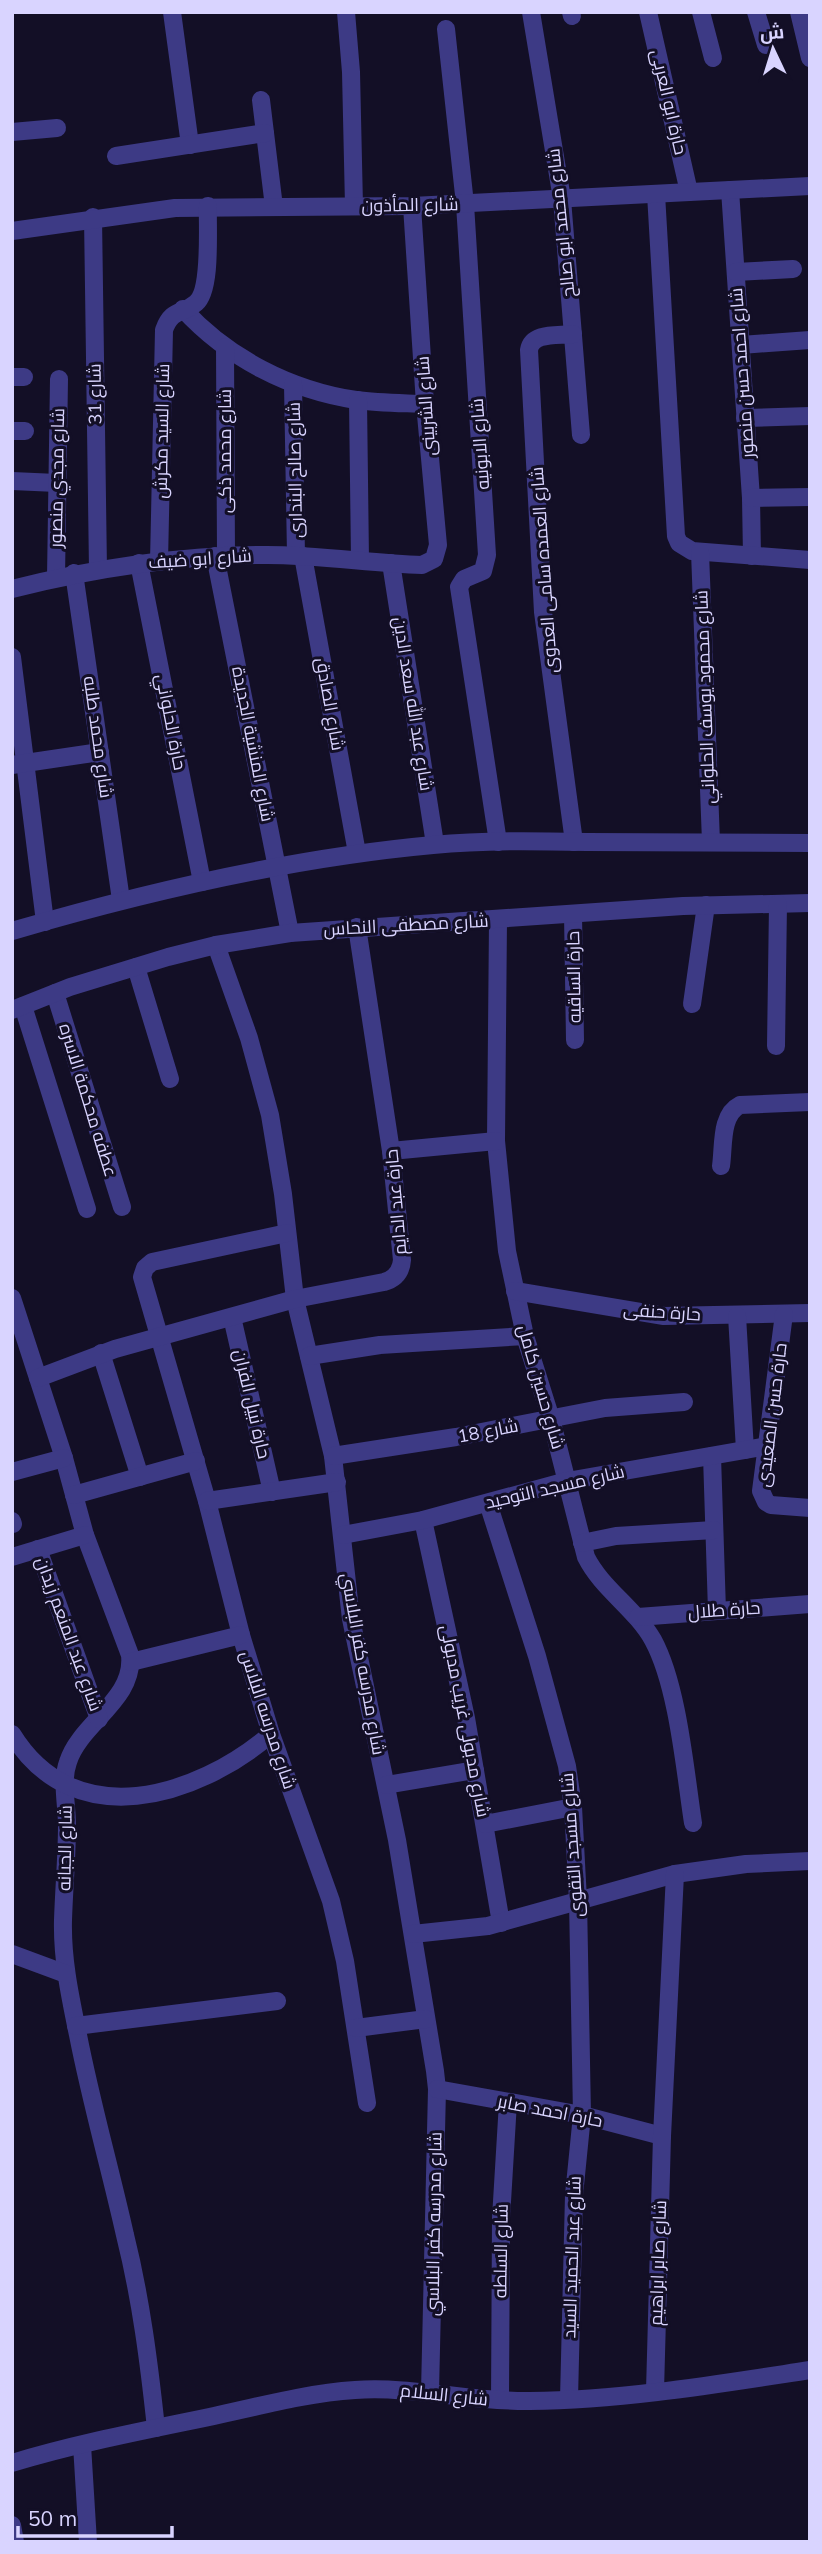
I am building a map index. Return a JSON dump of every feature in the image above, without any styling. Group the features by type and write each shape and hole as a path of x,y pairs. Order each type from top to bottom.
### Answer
{"street":[{"path":"172,12 190,145"},
{"path":"346,12 351,72 354,206"},
{"name":"شارع محمد ابو صالح","path":"531,12 562,199 581,435"},
{"name":"حارة ابو العربى","path":"648,12 689,192"},
{"path":"701,12 713,58"},
{"path":"756,12 766,45"},
{"path":"799,12 810,58"},
{"name":"شارع الابونيه","path":"446,29 466,204 487,561 483,571 464,579 459,587 498,842"},
{"path":"261,100 274,206"},
{"path":"12,132 57,128"},
{"path":"116,156 265,133"},
{"name":"شارع المأذون","path":"12,230 150,210 208,206 412,206 810,186"},
{"name":"شارع احمد حسن منصور","path":"730,190 751,498 752,556"},
{"path":"656,194 674,528 679,543 685,548 700,552 810,560"},
{"name":"شارع السيد مكرش","path":"159,562 164,330 173,314 197,303 205,291 208,206"},
{"name":"شارع الشربينى","path":"390,564 422,565 434,559 438,552 412,206"},
{"name":"شارع 31","path":"93,218 98,570"},
{"path":"736,272 793,269"},
{"path":"183,309 199,327 225,347 250,363 293,384 358,400 425,404"},
{"name":"شارع العمده سامى العدوى","path":"573,334 537,337 531,342 529,350 543,612 574,842"},
{"path":"741,345 810,340"},
{"name":"شارع محمد ذكى","path":"221,556 225,347"},
{"name":"شارع مجدي منصور","path":"56,578 59,379"},
{"name":"شارع صالح البندارى","path":"293,384 299,556"},
{"path":"358,400 360,560"},
{"path":"745,418 810,416"},
{"path":"12,481 57,482"},
{"path":"751,498 810,497"},
{"name":"شارع محمود يوسف الحلواني","path":"700,552 711,842"},
{"name":"شارع ابو ضيف","path":"12,589 74,573 139,563 221,556 299,556 390,564"},
{"name":"شارع المنشية الجديدة","path":"221,556 290,933"},
{"name":"شارع الصادق","path":"299,556 357,853"},
{"name":"حارة الحلواني","path":"139,563 202,882"},
{"name":"شارع عبد الله سعد الدين","path":"390,564 435,844"},
{"name":"شارع محمد طلبه","path":"74,573 121,900"},
{"path":"12,657 19,764 45,922"},
{"path":"19,764 100,752"},
{"path":"12,932 121,900 202,882 357,853 435,844 810,843"},
{"name":"شارع مصطفى النحاس","path":"18,1008 136,967 216,945 290,933 706,905 810,903"},
{"path":"776,1046 778,904"},
{"path":"692,1004 706,905"},
{"name":"حارة الساقيه","path":"573,914 575,1041"},
{"name":"شارع حسين كامل","path":"498,920 496,1141 507,1251 515,1292 586,1557 597,1575 638,1616 664,1667 693,1823"},
{"name":"حارة عبد الدايم","path":"38,1378 101,1353 295,1299 384,1282 399,1272 402,1260 391,1151 357,927"},
{"name":"شارع مدرسه كفر البلاسي","path":"216,945 249,1038 270,1115 283,1194 295,1299 333,1456 353,1630 386,1784 437,2089 430,2392"},
{"path":"136,967 170,1079"},
{"name":"عطفه محكمة الاسره","path":"55,993 122,1207"},
{"path":"18,1008 87,1209"},
{"path":"722,1166 727,1120 735,1107 810,1102"},
{"path":"391,1151 496,1141"},
{"name":"شارع مدرسه البلاس","path":"287,1233 148,1265 142,1277 271,1734 331,1900 345,1961 367,2103"},
{"name":"حارة حنفى","path":"515,1292 664,1316 810,1313"},
{"path":"12,1298 64,1458 85,1535 131,1662 241,1635"},
{"name":"حارة حسن الصعيدى","path":"784,1314 761,1491 766,1502 776,1506 810,1508"},
{"path":"737,1316 745,1450"},
{"name":"حارة نبيل الفران","path":"232,1317 272,1492"},
{"path":"309,1356 380,1345 526,1336"},
{"path":"101,1353 140,1477"},
{"name":"شارع 18","path":"333,1456 413,1445 605,1408 684,1402"},
{"name":"شارع مسجد التوحيد","path":"343,1535 423,1520 567,1481 768,1446"},
{"path":"712,1455 717,1611"},
{"path":"12,1472 64,1458"},
{"path":"74,1495 196,1461"},
{"path":"207,1501 337,1482"},
{"name":"شارع مسجد التقوى","path":"488,1503 537,1656 567,1766 573,1807 578,1900 582,2116"},
{"name":"شارع مدبولى غريب مدبولى","path":"423,1520 456,1667 501,1923"},
{"path":"582,1543 617,1536 714,1530"},
{"path":"12,1557 85,1535"},
{"name":"شارع عبد المنعم زيدان","path":"38,1549 99,1719"},
{"name":"حارة طلال","path":"638,1616 810,1604"},
{"name":"شارع الجبانه","path":"131,1662 125,1683 73,1749 65,1773 67,1824 63,1928 66,1975 93,2111 142,2311 156,2428"},
{"path":"14,1742 42,1770 65,1786 99,1795 125,1796 179,1788 228,1766 271,1734"},
{"path":"386,1784 475,1769"},
{"path":"485,1824 573,1807"},
{"path":"413,1934 501,1923 675,1874 746,1864 810,1861"},
{"name":"شارع صابر ابراهيم","path":"655,2391 662,2136 675,1874"},
{"path":"12,1954 66,1975"},
{"path":"76,2026 277,2001"},
{"path":"356,2028 426,2019"},
{"name":"حارة احمد صابر","path":"437,2089 582,2116 662,2136"},
{"name":"شارع السلطه","path":"500,2400 500,2218 508,2102"},
{"name":"شارع عبد الحميد السيد","path":"569,2399 574,2195 582,2116"},
{"name":"شارع السلام","path":"12,2463 156,2428 317,2394 392,2389 500,2400 569,2399 655,2391 810,2370"},
{"path":"82,2445 88,2542"},
{"path":"12,2525 15,2542"}]}
